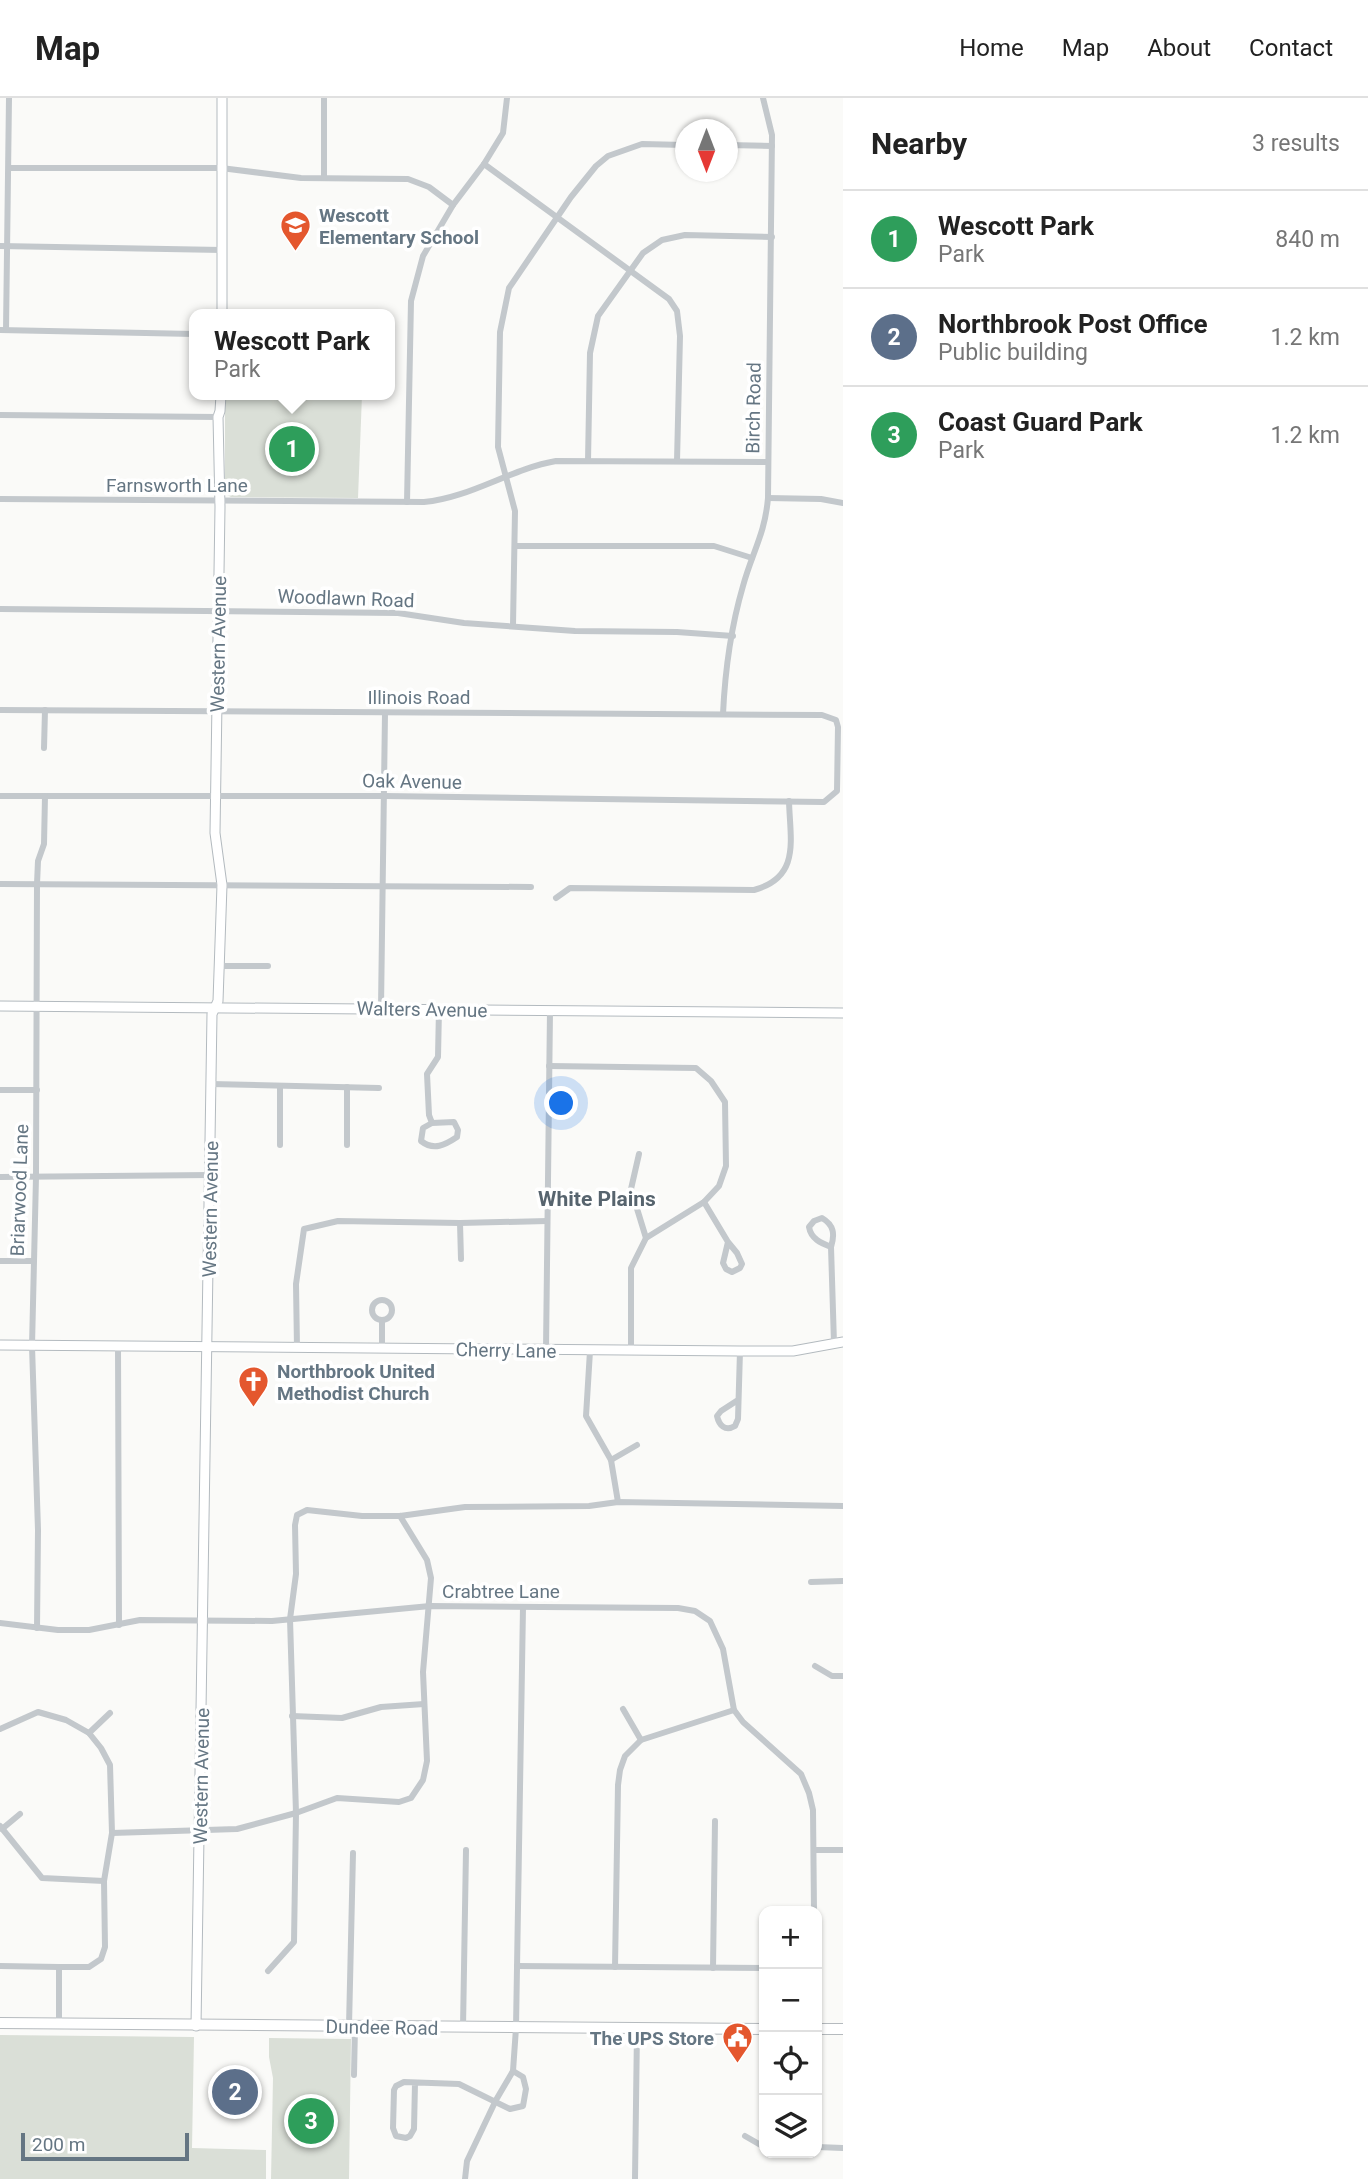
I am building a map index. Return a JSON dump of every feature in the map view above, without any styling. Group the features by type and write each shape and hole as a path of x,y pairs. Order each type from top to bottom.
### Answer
{"main road":[{"name":"Dundee Road","path":"0,2023 759,2029"},
{"path":"822,2029 843,2029"}],"street":[{"path":"9,98 3,330 189,334"},
{"path":"222,98 222,309"},
{"path":"324,98 324,178"},
{"path":"407,502 411,302 423,256 453,205 503,133 508,98"},
{"name":"Birch Road","path":"723,714 724,685 743,586 763,531 768,498 772,146 771,124 763,98"},
{"path":"513,625 515,511 498,447 500,332 509,288 596,166 608,156 642,144 675,145"},
{"path":"738,145 772,146"},
{"path":"484,164 669,299 677,312 680,336 677,461"},
{"path":"9,168 221,168 324,178 408,179 429,187 453,205"},
{"path":"587,461 590,353 598,316 643,253 662,240 685,235 772,237"},
{"path":"4,246 222,250"},
{"name":"Western Avenue","path":"196,2026 212,1014 216,1008 220,965 222,885 215,833 220,501 218,417 221,400"},
{"path":"0,415 218,417"},
{"name":"Farnsworth Lane","path":"0,499 439,501 545,463 768,462"},
{"path":"768,498 821,499 843,503"},
{"path":"514,546 714,546 752,558"},
{"name":"Woodlawn Road","path":"0,609 398,613 464,623 575,631 677,632 733,636"},
{"name":"Illinois Road","path":"0,710 822,715 836,720 840,758"},
{"path":"44,748 45,710"},
{"path":"381,1008 385,713"},
{"name":"Oak Avenue","path":"0,796 385,796 824,802 837,791 840,758"},
{"name":"Briarwood Lane","path":"37,1628 38,1530 32,1346 37,1090 37,884 38,861 44,844 46,796"},
{"path":"556,898 570,888 754,890 767,886 777,881 790,858 789,802"},
{"path":"0,884 531,887"},
{"path":"220,965 268,966"},
{"name":"Walters Avenue","path":"0,1006 843,1013"},
{"path":"432,1123 429,1115 428,1074 438,1057 439,1009"},
{"path":"546,1350 550,1011"},
{"path":"549,1066 696,1068 711,1081 725,1102 726,1166 719,1186 704,1202 646,1238 631,1268 631,1351"},
{"path":"211,1084 379,1088"},
{"path":"280,1087 280,1144"},
{"path":"347,1087 347,1145"},
{"path":"0,1090 37,1090"},
{"path":"454,1122 458,1130 457,1137 442,1146 427,1145 421,1141 421,1135 423,1128 432,1123 454,1122"},
{"path":"639,1154 631,1189 646,1238"},
{"path":"0,1177 210,1175"},
{"path":"704,1202 728,1242"},
{"path":"831,1247 821,1243 810,1233 809,1227 822,1217 830,1223 834,1237 831,1247 838,1343"},
{"path":"297,1348 296,1284 304,1228 338,1221 547,1222"},
{"path":"460,1223 461,1259"},
{"path":"0,1261 33,1261"},
{"path":"382,1320 382,1349"},
{"name":"Cherry Lane","path":"0,1345 793,1351 838,1343"},
{"path":"118,1346 119,1625"},
{"path":"590,1351 586,1416 611,1460 618,1502"},
{"path":"738,1400 720,1411 718,1416 724,1427 735,1426 738,1419 740,1351"},
{"path":"611,1460 637,1445"},
{"path":"268,1971 294,1942 296,1813 290,1619 296,1574 297,1515 307,1510 362,1516 400,1516 466,1507 589,1506 618,1502 843,1507"},
{"path":"112,1833 237,1829 296,1813 337,1798 399,1802 411,1798 424,1780 427,1761 423,1672 431,1578 427,1560 400,1516"},
{"path":"811,1582 843,1581"},
{"name":"Crabtree Lane","path":"0,1623 89,1630 140,1620 272,1620 430,1606 678,1608 695,1611 710,1621 723,1648 734,1710"},
{"path":"465,2179 467,2161 513,2071 523,1607"},
{"path":"815,1666 832,1676 843,1676"},
{"path":"292,1716 342,1718 381,1707 424,1704"},
{"path":"623,1709 640,1740"},
{"path":"615,1967 618,1785 625,1756 640,1740 734,1710 743,1722 801,1774 809,1793 813,1810 815,1850 814,1906"},
{"path":"0,1729 38,1712 66,1720 89,1733 110,1765 112,1833 104,1881 105,1947 101,1959 89,1967 0,1966"},
{"path":"89,1733 110,1713"},
{"path":"20,1814 1,1828 42,1878 104,1881"},
{"path":"713,1968 715,1821"},
{"path":"463,2028 466,1850"},
{"path":"815,1850 843,1850"},
{"path":"353,1853 354,2075"},
{"path":"517,1966 759,1968"},
{"path":"59,2024 60,1967"},
{"path":"635,2179 637,2030"},
{"path":"415,2083 414,2129 410,2136 401,2138 396,2136 393,2128 394,2090 400,2083 415,2083 460,2084 510,2109 523,2106 527,2089 523,2077 513,2071"},
{"path":"745,2136 759,2144"},
{"path":"822,2147 843,2148"}],"shaded area":[{"path":"225,400 362,400 358,498 231,497 225,494"},
{"path":"0,2035 194,2037 192,2148 266,2150 266,2179 0,2179"},
{"path":"269,2038 351,2039 349,2179 271,2179 273,2078"}],"place":[{"name":"Wescott Elementary School","path":"296,253"},
{"name":"Wescott Park","path":"292,449"},
{"name":"Northbrook United Methodist Church","path":"254,1409"},
{"name":"The UPS Store","path":"737,2065"},
{"name":"Northbrook Post Office","path":"235,2092"},
{"name":"Coast Guard Park","path":"311,2121"}],"district":[{"name":"White Plains","path":"597,1199"}]}
